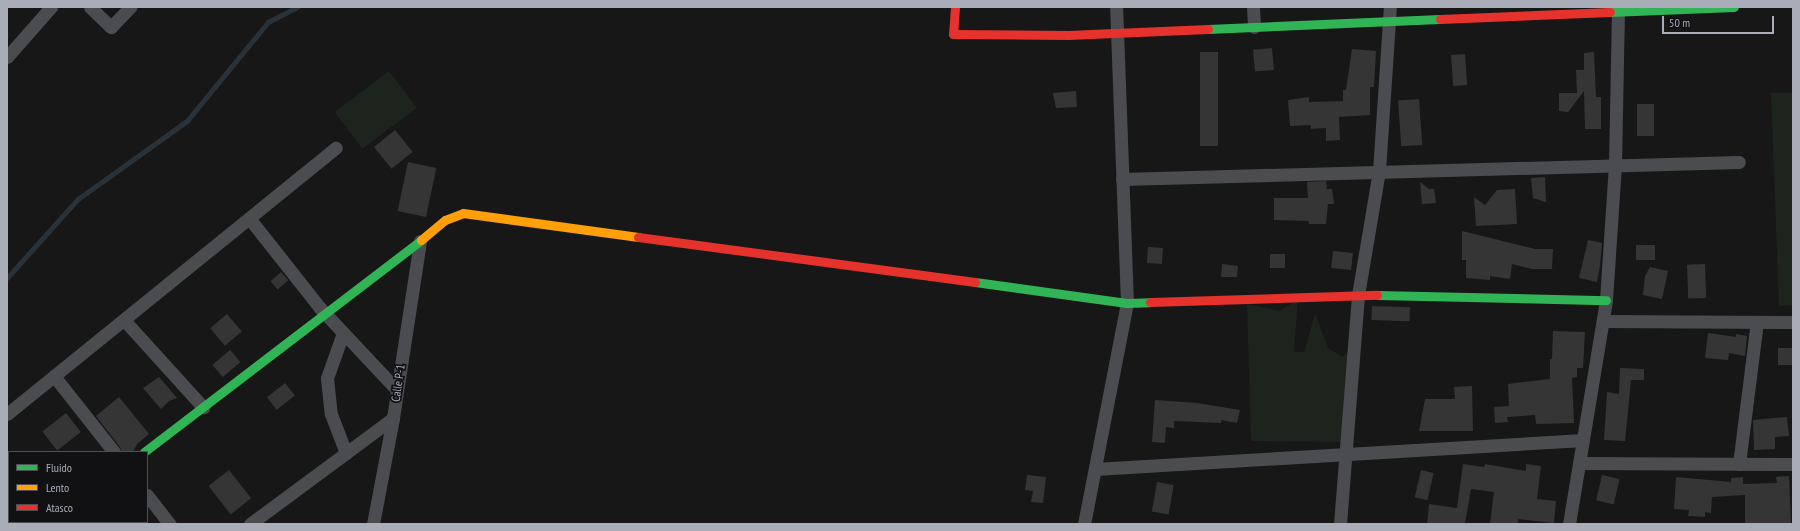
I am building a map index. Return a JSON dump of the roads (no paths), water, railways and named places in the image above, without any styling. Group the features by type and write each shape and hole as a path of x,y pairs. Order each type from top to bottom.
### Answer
{"street":[{"path":"7,57 52,7"},
{"path":"90,7 111,27 130,7"},
{"path":"955,7 953,34 1068,35 1390,21 1528,12 1618,13 1661,9 1734,7"},
{"path":"1084,524 1126,302 1116,7"},
{"path":"1253,7 1254,27"},
{"path":"1340,524 1358,295 1379,171 1390,7"},
{"path":"1569,524 1606,300 1615,165 1618,13"},
{"path":"7,414 336,148"},
{"path":"1122,179 1739,162"},
{"path":"145,451 420,241 445,220 463,213 1126,302 1358,295 1606,300"},
{"path":"248,218 325,314 397,390"},
{"name":"Calle P-1","path":"373,524 393,418 420,241"},
{"path":"124,320 202,407"},
{"path":"1603,321 1793,322"},
{"path":"1739,464 1757,322"},
{"path":"342,333 327,378 331,414 346,453"},
{"path":"54,376 113,451"},
{"path":"250,524 393,418"},
{"path":"1095,468 1346,455 1584,440"},
{"path":"1580,463 1793,464"},
{"path":"148,496 170,524"}],"waterway":[{"path":"7,278 78,199 187,121 268,22 297,7"}]}
